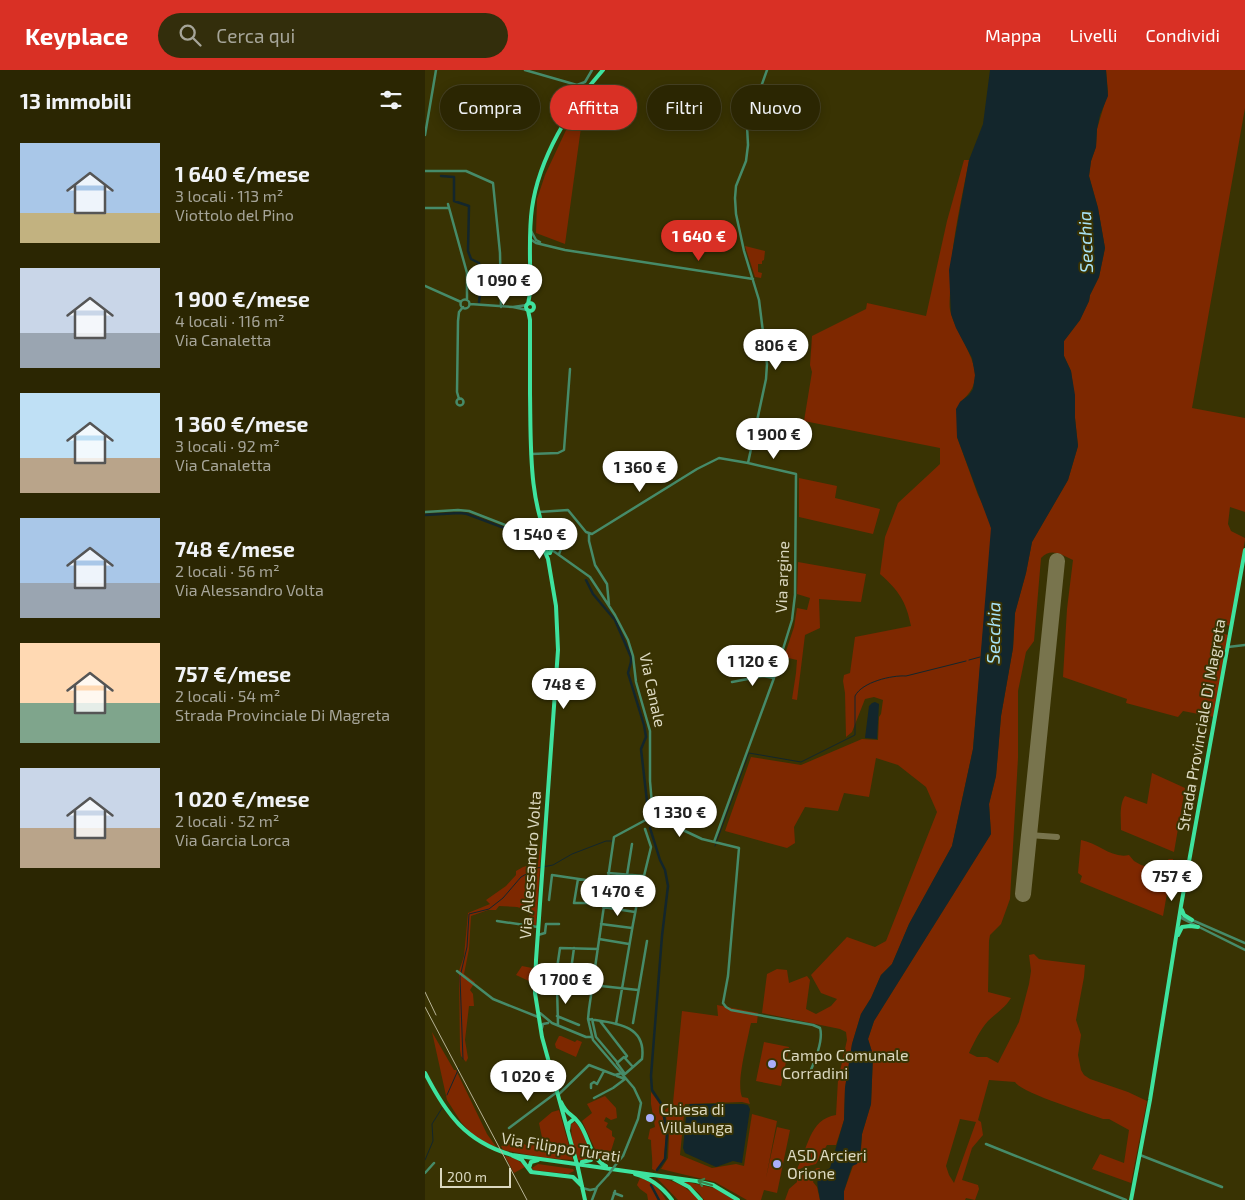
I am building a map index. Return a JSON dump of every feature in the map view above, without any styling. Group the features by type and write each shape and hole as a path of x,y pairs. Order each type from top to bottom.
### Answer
{"main road":[{"path":"549,552 539,512 531,454 530,229 535,195 548,155 571,110 603,70"},
{"path":"529,304 534,308 529,310"},
{"path":"539,512 537,534 549,552"},
{"path":"538,529 544,528"},
{"name":"Strada Provinciale Di Magreta","path":"1131,1200 1173,951 1245,550"},
{"name":"Via Alessandro Volta","path":"549,552 548,559 556,606 558,650 538,927 537,1008 542,1037 578,1168"},
{"path":"1184,890 1182,912 1192,920"},
{"path":"1173,951 1176,947 1178,933 1182,927 1198,927"},
{"name":"Via Filippo Turati","path":"425,1073 439,1099 468,1133 485,1146 512,1155 705,1182 738,1200"},
{"path":"557,1094 565,1110 574,1119 602,1164 645,1176 660,1187 672,1200"},
{"path":"563,1118 574,1119"},
{"path":"569,1137 569,1123 574,1119"},
{"path":"570,1162 590,1161 593,1152"},
{"path":"512,1155 522,1160 528,1170 533,1172 579,1176"},
{"path":"533,1172 529,1168 531,1162 541,1159"},
{"path":"570,1176 578,1168"},
{"path":"578,1168 585,1200"},
{"path":"570,1176 582,1187"},
{"path":"669,1177 689,1187 701,1200"},
{"path":"660,1187 668,1200"}],"street":[{"path":"425,135 437,70"},
{"path":"525,70 577,85 585,82 592,70"},
{"path":"589,534 595,533 638,504 712,460 719,458 747,463 767,370 760,305 736,214 735,198 736,186 745,161 748,145 747,126 767,70"},
{"path":"425,171 466,171 493,183 500,253 501,307"},
{"path":"448,204 467,272 467,300 470,304 501,307 529,304"},
{"path":"425,208 449,208"},
{"path":"530,229 536,241"},
{"path":"530,239 565,250 753,279"},
{"path":"531,247 536,241"},
{"path":"425,286 461,302 467,300"},
{"path":"461,302 463,307"},
{"path":"459,399 457,392 459,312 463,307 467,308 470,304"},
{"path":"513,307 529,310"},
{"path":"531,454 558,454 564,450 570,369"},
{"name":"Via argine","path":"716,842 774,678 792,620 795,595 796,474 747,463"},
{"path":"425,512 464,510 542,541"},
{"path":"539,512 568,510 589,534 595,565 607,584 609,606"},
{"path":"525,533 538,529"},
{"path":"559,554 568,531"},
{"name":"Via Canale","path":"549,552 559,554 590,577 609,606 630,646 636,682 650,731 650,782 653,816"},
{"path":"1228,647 1245,645"},
{"path":"732,682 763,676 774,678"},
{"path":"617,1065 591,1037 591,992 606,883 614,837 653,816 698,837 739,848 728,976 723,1003 731,1010 813,1025 820,1028 821,1035 808,1077"},
{"path":"616,1024 635,912 642,877 645,875 651,847 645,829"},
{"path":"627,902 627,875 632,844"},
{"path":"608,873 642,877"},
{"path":"549,900 552,875 606,883"},
{"path":"578,879 575,904 603,905 635,912"},
{"path":"1179,917 1192,920 1243,942 1239,944 1241,948"},
{"path":"1179,917 1245,950"},
{"path":"497,920 538,927"},
{"path":"538,935 545,933 546,924 559,924"},
{"path":"601,924 632,928"},
{"path":"599,939 629,944"},
{"path":"633,1023 647,941"},
{"path":"557,975 560,948 598,949"},
{"path":"570,977 574,948"},
{"path":"459,973 493,998 538,1018 586,1037 591,1037"},
{"path":"592,985 639,990"},
{"path":"558,1025 557,986 591,992"},
{"path":"537,1008 549,1022"},
{"path":"557,1016 579,1025"},
{"path":"590,1019 616,1024 634,1032 641,1041 643,1046 642,1059 623,1074 616,1075"},
{"path":"590,1019 596,1037 638,1095 641,1107 623,1156 597,1188 593,1200"},
{"path":"600,1021 627,1056 625,1058 633,1067"},
{"path":"542,1037 542,1026 549,1022"},
{"path":"617,1065 625,1058"},
{"path":"509,1128 557,1094 561,1094 589,1065 625,1079 594,1098"},
{"path":"591,1088 591,1084 594,1082 597,1084 604,1071"},
{"path":"986,1144 1126,1200"},
{"path":"1139,1155 1222,1187"},
{"path":"425,1173 434,1163"},
{"path":"582,1187 591,1190 594,1194"},
{"path":"591,1190 597,1188"},
{"path":"611,1200 615,1192 622,1196"}],"shaded area":[{"path":"1106,70 1245,70 1245,108 1192,408 1245,418 1245,512 1230,507 1228,524 1231,531 1245,538 1245,540 1230,626 1218,622 1217,632 1228,635 1214,717 1183,711 1178,717 1126,703 1127,699 1063,677 1067,609 1073,560 1053,552 1041,558 1034,641 1026,652 1018,691 1018,758 1010,899 1001,924 990,935 989,941 988,992 1011,998 985,1025 969,1053 977,1057 987,1057 998,1063 1019,1022 1031,971 1029,955 1034,954 1039,959 1085,965 1076,1020 1081,1035 1078,1055 1081,1070 1090,1079 1128,1092 1147,1101 1131,1183 1092,1169 1100,1154 1124,1163 1129,1130 1109,1119 1103,1119 1070,1108 1029,1092 1015,1082 989,1080 978,1120 981,1122 983,1135 972,1148 962,1180 978,1185 979,1189 975,1200 966,1198 965,1200 844,1200 844,1191 861,1150 862,1134 871,1104 873,1055 868,1039 874,1021 991,834 989,804 996,776 1001,716 1013,648 1015,613 1032,542 1068,480 1078,446 1071,371 1064,356 1064,341 1080,320 1089,301 1099,277 1105,248 1098,208 1089,176 1091,161 1096,147 1097,129 1108,92","holes":["960,1119 976,1122 954,1183 946,1166"]},
{"path":"566,130 581,130 565,244 536,233 537,199 545,175"},
{"path":"964,160 969,160 954,242 950,275 950,310 975,369 975,381 970,392 960,402 957,437 978,495 988,515 991,528 973,749 952,846 909,924 892,964 881,975 871,998 861,1014 852,1044 845,1088 844,1120 836,1145 827,1145 816,1164 796,1171 810,1136 820,1122 836,1115 838,1080 847,1040 846,1032 840,1029 762,1013 767,974 777,969 787,970 789,983 807,976 810,980 806,1009 816,1014 831,1006 837,999 821,993 811,975 847,937 875,947 886,941 937,812 926,787 898,765 876,758 869,797 844,793 838,811 805,807 794,827 795,843 787,848 725,831 751,757 801,765 862,739 878,740 879,717 883,700 874,697 865,699 852,732 846,737 844,675 850,673 855,637 911,626 901,597 880,574 885,537 898,503 940,464 940,448 804,421 812,372 810,365 812,336 866,309 867,303 926,316 947,221"},
{"path":"745,246 765,251 762,264 758,264 758,272 762,273 761,278 755,277"},
{"path":"799,478 837,486 835,498 880,509 873,534 799,517"},
{"path":"798,562 866,574 861,602 819,599 820,628 805,635 797,700 792,699 797,660 784,657 794,627 797,608 807,610 810,598 797,594"},
{"path":"1152,773 1185,788 1174,852 1121,830 1121,808 1125,796 1147,804"},
{"path":"543,824 536,925 529,924 530,911 517,907 499,906 496,910 488,910 471,916 469,949 464,974 475,982 470,990 473,994 474,1006 469,1006 465,1040 468,1058 466,1062 461,1056 460,1050 459,971 464,956 468,913 490,904 486,900 506,886 516,875 516,871 538,863"},
{"path":"1081,840 1117,855 1129,855 1141,865 1155,869 1169,859 1173,859 1163,916 1080,882 1082,876 1078,873"},
{"path":"522,966 532,968 531,982 516,975"},
{"path":"717,1005 758,1013 757,1023 751,1023 740,1082 742,1097 748,1098 750,1104 742,1102 685,1104 680,1155 712,1168 736,1164 744,1166 752,1114 777,1121 766,1178 777,1127 790,1130 777,1193 764,1190 761,1200 747,1200 715,1182 661,1169 668,1158 669,1135 665,1110 673,1103 682,1011 718,1016"},
{"path":"432,1032 454,1070 456,1070 487,1134 497,1148 472,1134 461,1122 447,1100"},
{"path":"559,1036 575,1042 577,1040 582,1042 576,1057 556,1048 555,1044"},
{"name":"Campo Comunale Corradini","path":"764,1042 789,1047 781,1086 756,1081"},
{"path":"651,1092 661,1106 665,1128 663,1129 664,1134 666,1134 664,1159 656,1171 652,1169 651,1140 648,1139 650,1129 655,1127"},
{"path":"605,1096 616,1108 617,1118 611,1120 606,1117 604,1121 608,1123 606,1127 612,1131 612,1136 615,1138 611,1151 607,1153 603,1162 599,1158 582,1121 592,1113 587,1104"},
{"path":"559,1110 573,1160 546,1158 503,1150 501,1146 520,1142 528,1146 543,1142 539,1123 552,1112"},
{"path":"575,1122 589,1148 591,1157 586,1161 578,1160 572,1141 571,1124"},
{"path":"505,1156 511,1157 525,1167 514,1173"},
{"path":"538,1164 573,1169 574,1171 568,1174 533,1170 532,1168"},
{"path":"820,1168 813,1182 817,1187 820,1200 785,1200 789,1189 797,1182 797,1178"},
{"path":"656,1177 679,1184 699,1200 678,1200"},
{"path":"640,1178 649,1181 655,1186 666,1200 648,1200 647,1194 637,1185"},
{"path":"683,1181 714,1188 734,1200 704,1200 699,1193"}],"water":[{"name":"Secchia","path":"990,70 1106,70 1108,96 1100,115 1096,147 1091,161 1089,176 1098,208 1105,248 1099,277 1089,301 1080,320 1064,341 1064,356 1071,371 1075,395 1078,446 1068,480 1032,542 1015,613 1013,648 1001,716 996,776 989,804 991,834 874,1021 868,1039 873,1055 871,1104 862,1134 860,1157 857,1164 852,1166 844,1191 844,1200 820,1200 817,1181 830,1168 844,1120 845,1088 852,1044 861,1014 871,998 881,975 892,964 909,924 952,846 973,749 991,528 957,437 956,409 973,389 975,375 972,358 956,328 951,314 949,270 969,160 983,124"},
{"path":"875,702 879,704 877,739 865,738 869,706"},
{"path":"690,1104 748,1105 750,1109 742,1163 733,1161 716,1167 685,1153 683,1148 687,1107"}],"waterway":[{"path":"441,176 454,177 454,201 469,206 468,251 471,259 479,263 482,279 479,302"},
{"path":"425,515 467,514 539,543"},
{"path":"586,580 593,594 615,620 631,657 628,673 646,737 641,749 648,810"},
{"name":"Secchia","path":"969,660 980,657"},
{"path":"715,846 749,753 801,762 855,735 855,696 864,687 878,680 906,676 966,661"},
{"path":"650,828 665,870 668,886 662,936 651,1076 652,1090 662,1105 667,1134 665,1159 657,1170"},
{"path":"463,1059 460,977 467,947 469,914 489,909 503,898 521,877 537,868 553,865 572,854 606,841 612,841"},
{"path":"447,1095 459,1068"},
{"path":"425,1160 433,1141 432,1124 442,1108"},
{"path":"651,1185 659,1200"}],"taxiway":[{"path":"1029,835 1057,837"}],"runway":[{"path":"1023,894 1057,561"}],"railway":[{"path":"425,992 436,1015"},
{"path":"425,1007 527,1200"}],"place":[{"name":"Campo Comunale Corradini","path":"772,1064"},
{"name":"Chiesa di Villalunga","path":"650,1118"},
{"name":"ASD Arcieri Orione","path":"777,1164"}]}
